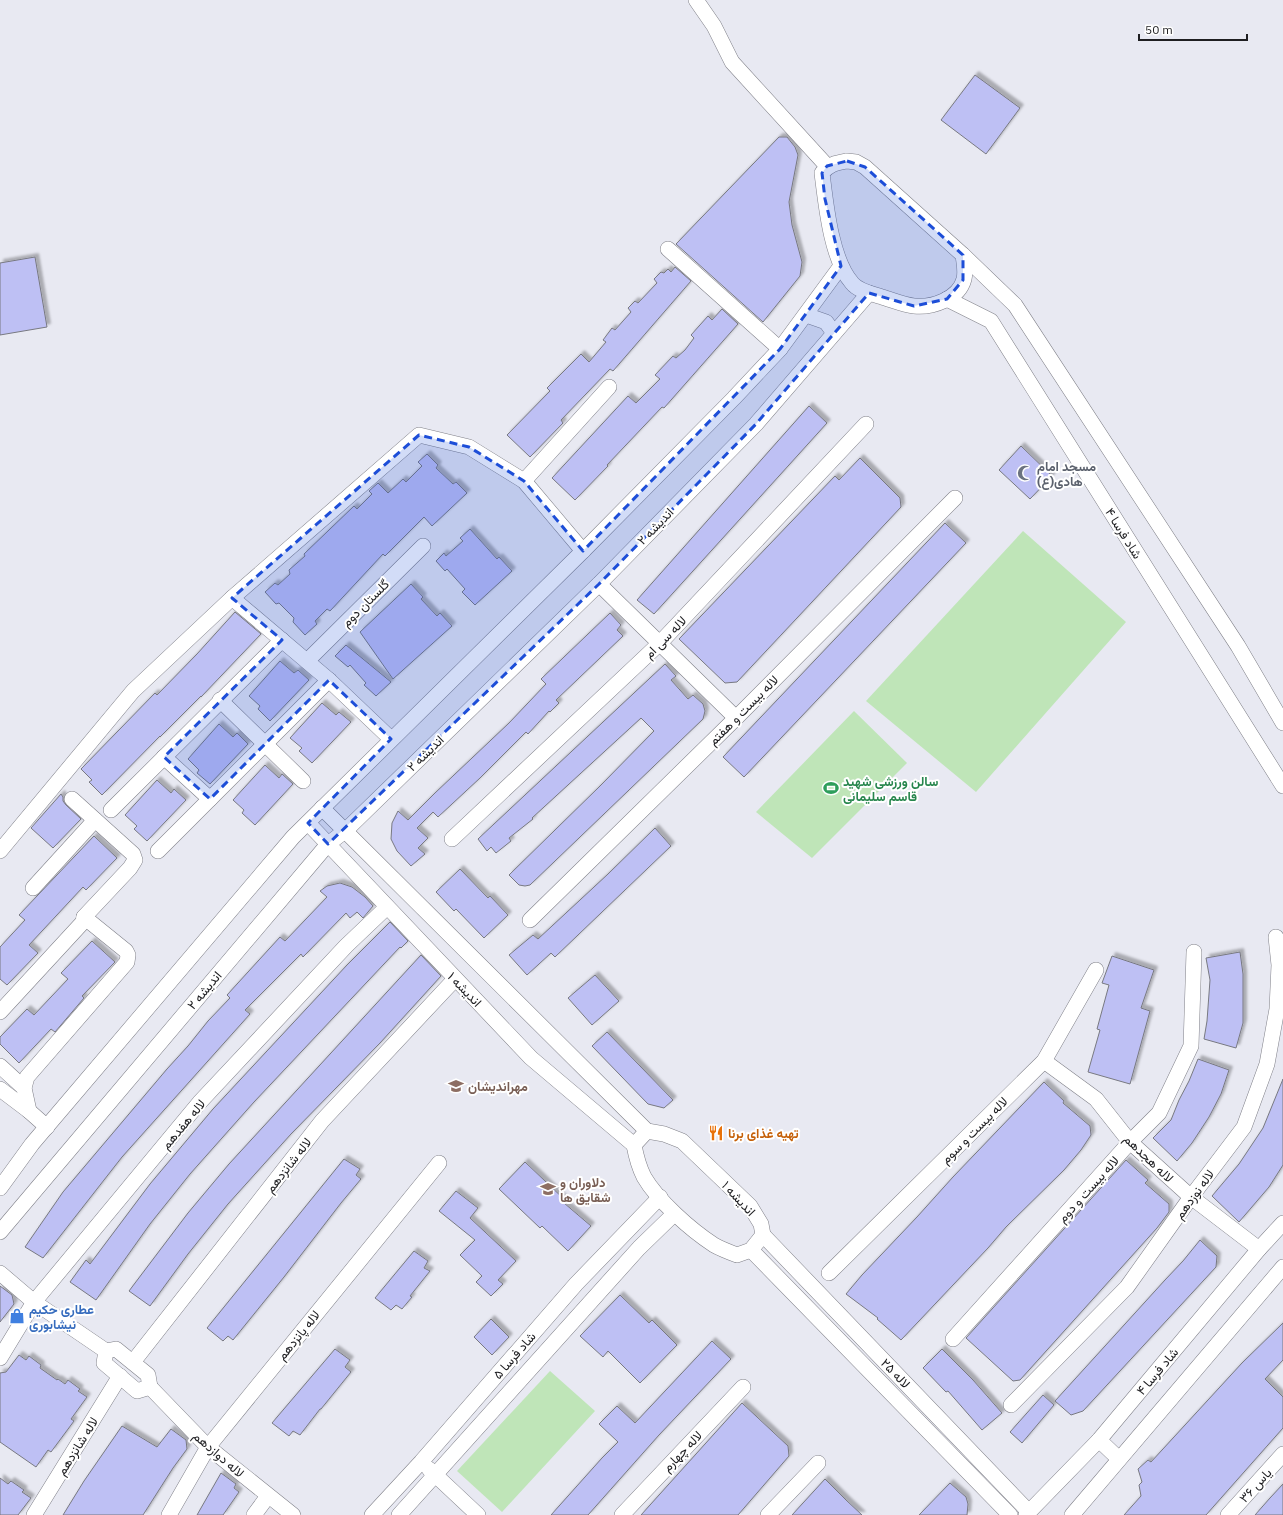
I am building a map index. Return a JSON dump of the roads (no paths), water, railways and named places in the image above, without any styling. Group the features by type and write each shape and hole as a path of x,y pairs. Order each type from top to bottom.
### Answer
{"street":[{"path":"696,0 714,26 732,62 827,166"},
{"path":"963,255 965,269 963,280 956,291 947,299 934,305 914,306 869,293 853,285 841,266 835,251 825,199 822,173 827,166 846,161 856,162 865,166 963,255 1015,305 1238,646 1283,723"},
{"path":"668,249 780,349"},
{"path":"0,1188 47,1127 293,837 583,551 734,398 780,349 841,266"},
{"name":"اندیشه ۲","path":"0,1232 328,844 344,831 599,584 756,424 869,293"},
{"name":"شاد فرسا ۴","path":"947,299 991,321 1283,786"},
{"path":"806,315 826,322 834,333"},
{"path":"524,481 609,387"},
{"name":"لاله سی ام","path":"452,839 660,643 866,424"},
{"path":"0,851 133,691 232,598 419,435 469,447 524,481 583,551"},
{"name":"لاله بیست و هفتم","path":"530,920 736,718 955,498"},
{"name":"گلستان دوم","path":"307,661 423,546"},
{"path":"599,584 736,718"},
{"path":"232,598 329,680 392,739"},
{"path":"111,810 282,640"},
{"path":"158,851 329,680"},
{"path":"220,700 303,781"},
{"path":"164,757 210,799"},
{"path":"0,1012 84,922 84,917 130,868 135,860 133,854 72,800"},
{"name":"اندیشه ۱","path":"322,808 647,1131 664,1134 682,1141 750,1206 761,1224 763,1235"},
{"path":"33,888 96,820"},
{"name":"اندیشه ۱","path":"308,823 531,1058 634,1145"},
{"name":"لاله هفدهم","path":"0,1358 34,1302 200,1103 346,946 387,907"},
{"path":"29,1111 24,1088 27,1077 127,962 128,955 126,951 84,917"},
{"name":"لاله نوزدهم","path":"1011,1405 1126,1287 1244,1127 1267,1064 1277,1008 1279,965 1276,937"},
{"name":"لاله بیست و دوم","path":"953,1339 1130,1142 1159,1114 1191,1046 1194,952"},
{"name":"لاله بیست و سوم","path":"830,1273 1044,1061 1096,970"},
{"name":"لاله شانزدهم","path":"133,1362 322,1121 455,979"},
{"name":"لاله هجدهم","path":"1044,1061 1096,1099 1130,1142 1191,1197 1259,1249"},
{"path":"0,1066 24,1088"},
{"path":"0,1089 47,1127"},
{"path":"647,1131 634,1145 637,1162 645,1178 674,1214 715,1245 736,1255 751,1250 763,1235"},
{"name":"لاله پانزدهم","path":"169,1515 208,1447 439,1163"},
{"name":"شاد فرسا ۵","path":"372,1515 421,1462 576,1284 660,1197"},
{"name":"شاد فرسا ۵","path":"400,1515 639,1248 674,1214"},
{"name":"شاد فرسا ۴","path":"1027,1513 1099,1440 1259,1249 1283,1223"},
{"name":"لاله ۲۵","path":"763,1235 1027,1513"},
{"name":"لاله ۲۵","path":"751,1250 1010,1515"},
{"path":"1072,1515 1283,1267"},
{"path":"0,1273 34,1302 106,1351 104,1363 137,1391 150,1387"},
{"path":"790,1290 790,1283 793,1279 803,1276"},
{"name":"لاله دوازدهم","path":"106,1351 116,1349 148,1375 150,1387 208,1447 293,1515"},
{"name":"لاله شانزدهم","path":"34,1515 120,1376"},
{"name":"لاله چهارم","path":"622,1515 743,1387"},
{"path":"1099,1440 1119,1459"},
{"name":"یاس ۳۶","path":"1228,1515 1283,1454"},
{"path":"421,1462 478,1515"},
{"path":"768,1515 818,1463"},
{"path":"254,1515 268,1496"}],"place":[{"name":"مسجد امام هادی(ع)","path":"1025,473"},
{"name":"سالن ورزشی شهید قاسم سلیمانی","path":"831,788"},
{"name":"مهراندیشان","path":"456,1086"},
{"name":"تهیه غذای برنا","path":"716,1133"},
{"name":"دلاوران و شقایق ها","path":"548,1189"},
{"name":"عطاری حکیم نیشابوری","path":"17,1316"}]}
